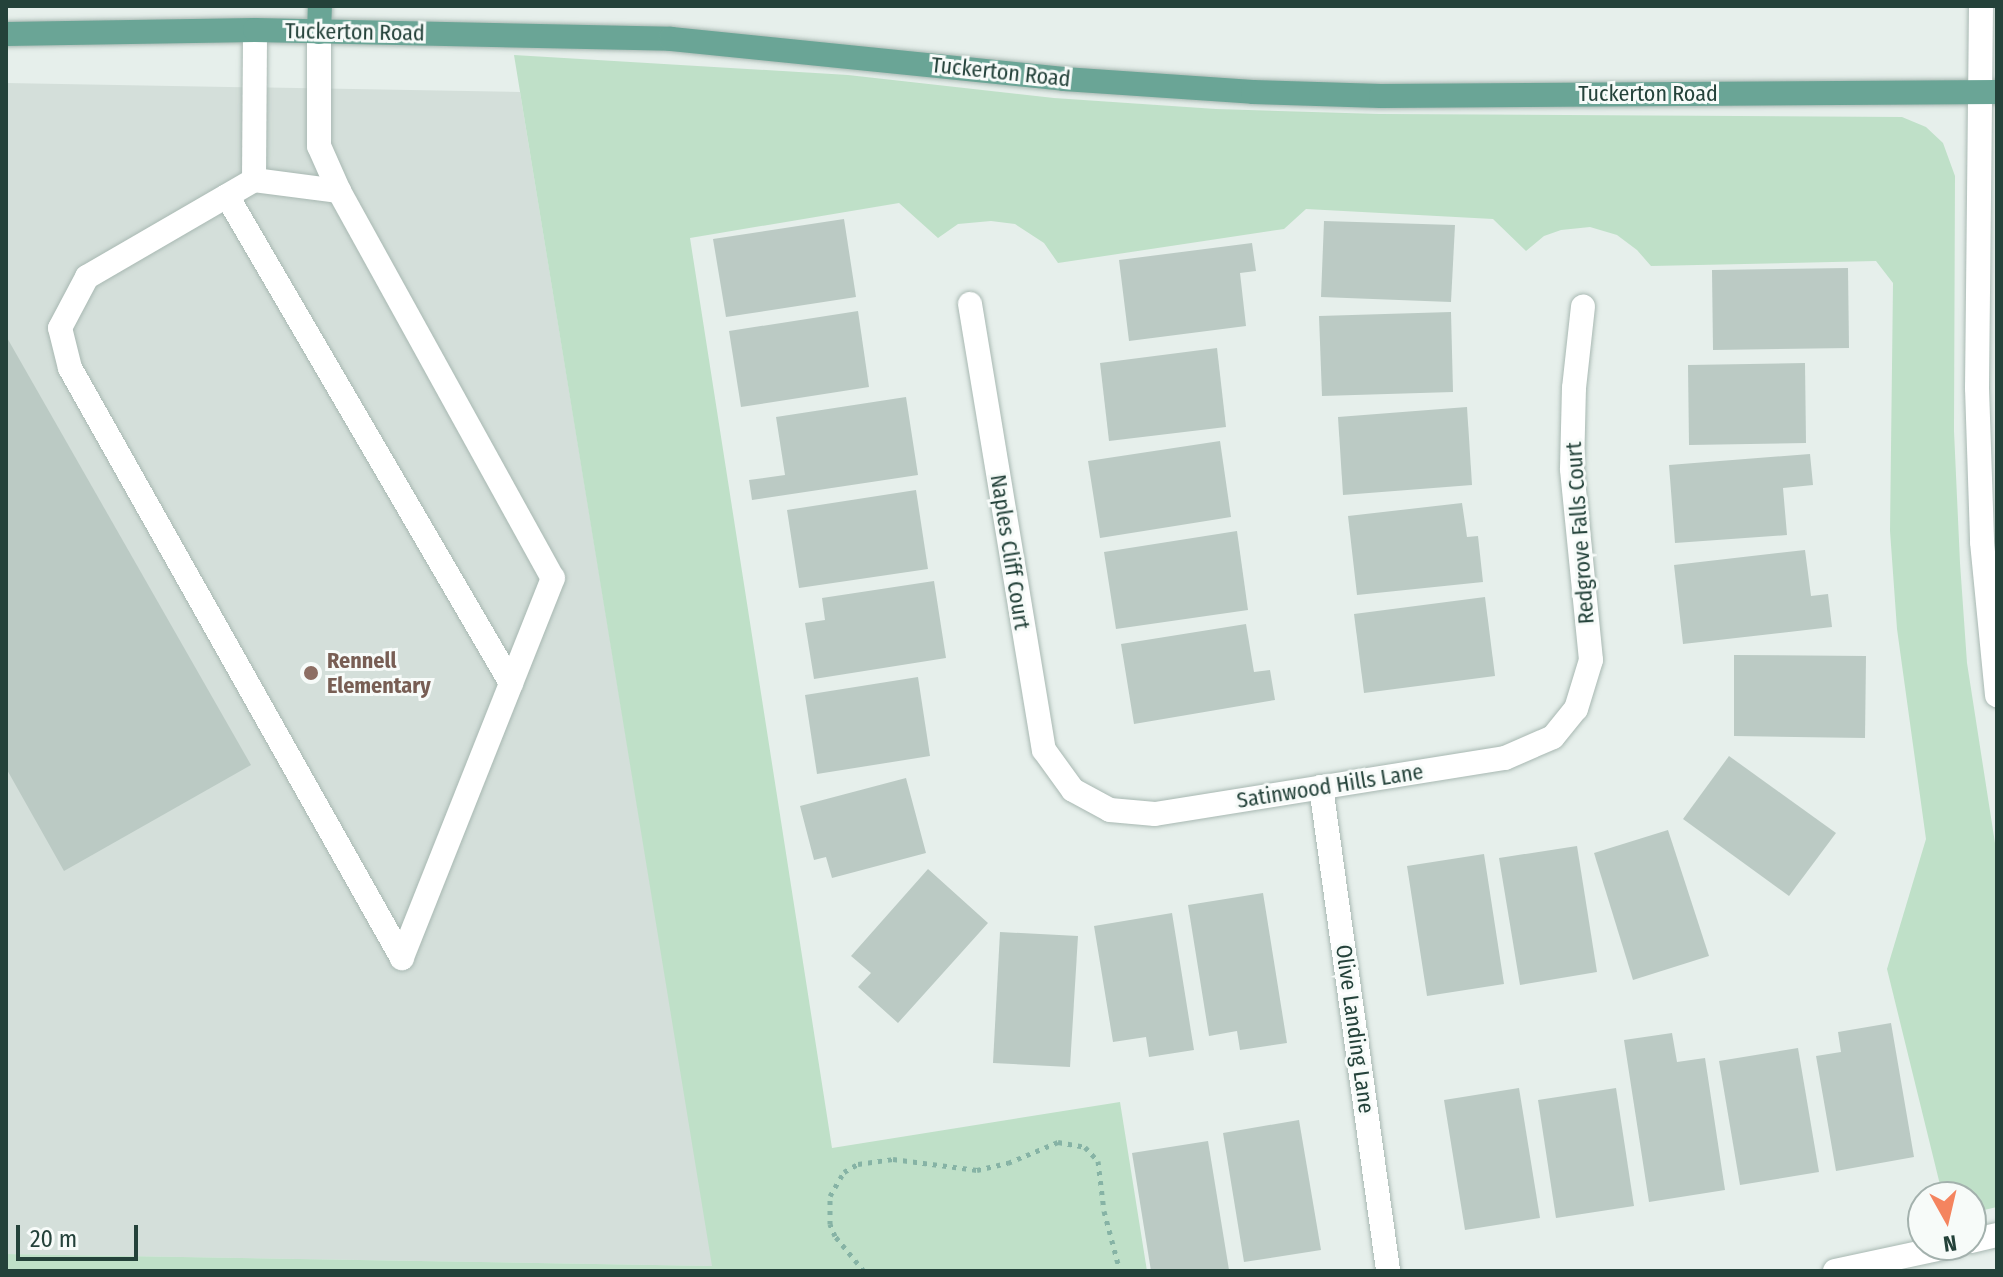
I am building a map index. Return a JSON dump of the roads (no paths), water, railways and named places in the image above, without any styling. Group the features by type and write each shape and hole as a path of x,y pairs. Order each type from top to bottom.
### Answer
{"main road":[{"path":"319,32 320,6"},
{"name":"Tuckerton Road","path":"6,34 255,30 671,39 1064,79 1253,92 1381,96 1988,92"}],"street":[{"path":"1981,6 1988,92 1981,527 1997,695"},
{"path":"254,180 255,30"},
{"path":"319,32 319,146 339,191 553,578 402,958 70,368 60,328 87,277 254,180 339,191"},
{"path":"227,196 511,683"},
{"name":"Naples Cliff Court","path":"970,304 1038,728 1044,750 1073,790"},
{"name":"Redgrove Falls Court","path":"1576,709 1591,660 1572,469 1574,388 1583,306"},
{"name":"Satinwood Hills Lane","path":"1073,790 1110,810 1155,814 1505,758 1553,737 1576,709"},
{"name":"Olive Landing Lane","path":"1321,787 1388,1271"},
{"path":"1835,1271 1907,1256"}],"place":[{"name":"Rennell Elementary","path":"311,673"}]}
